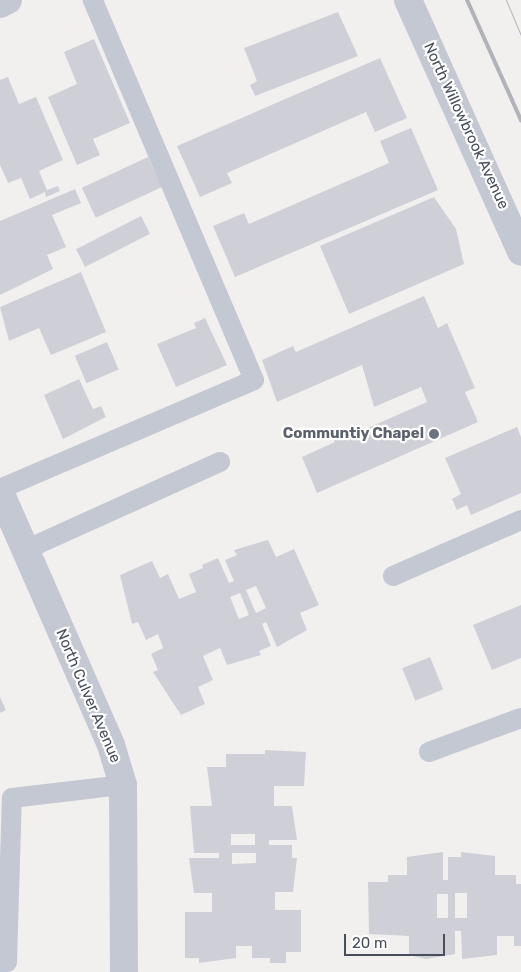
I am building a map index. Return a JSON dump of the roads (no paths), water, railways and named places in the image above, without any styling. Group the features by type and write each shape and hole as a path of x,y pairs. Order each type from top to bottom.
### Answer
{"street":[{"path":"0,4 8,0"},
{"name":"North Willowbrook Avenue","path":"408,0 521,252"},
{"name":"North Culver Avenue","path":"0,490 111,746 123,785 124,972"}],"lane":[{"path":"0,490 254,380 93,0"},
{"path":"25,550 220,462"},
{"path":"393,576 521,520"},
{"path":"429,752 521,718"},
{"path":"0,964 7,962 6,798 123,785"}],"tram line":[{"path":"506,0 521,35"}],"railway":[{"path":"467,0 521,120"}],"place":[{"name":"Communtiy Chapel","path":"434,434"}]}
